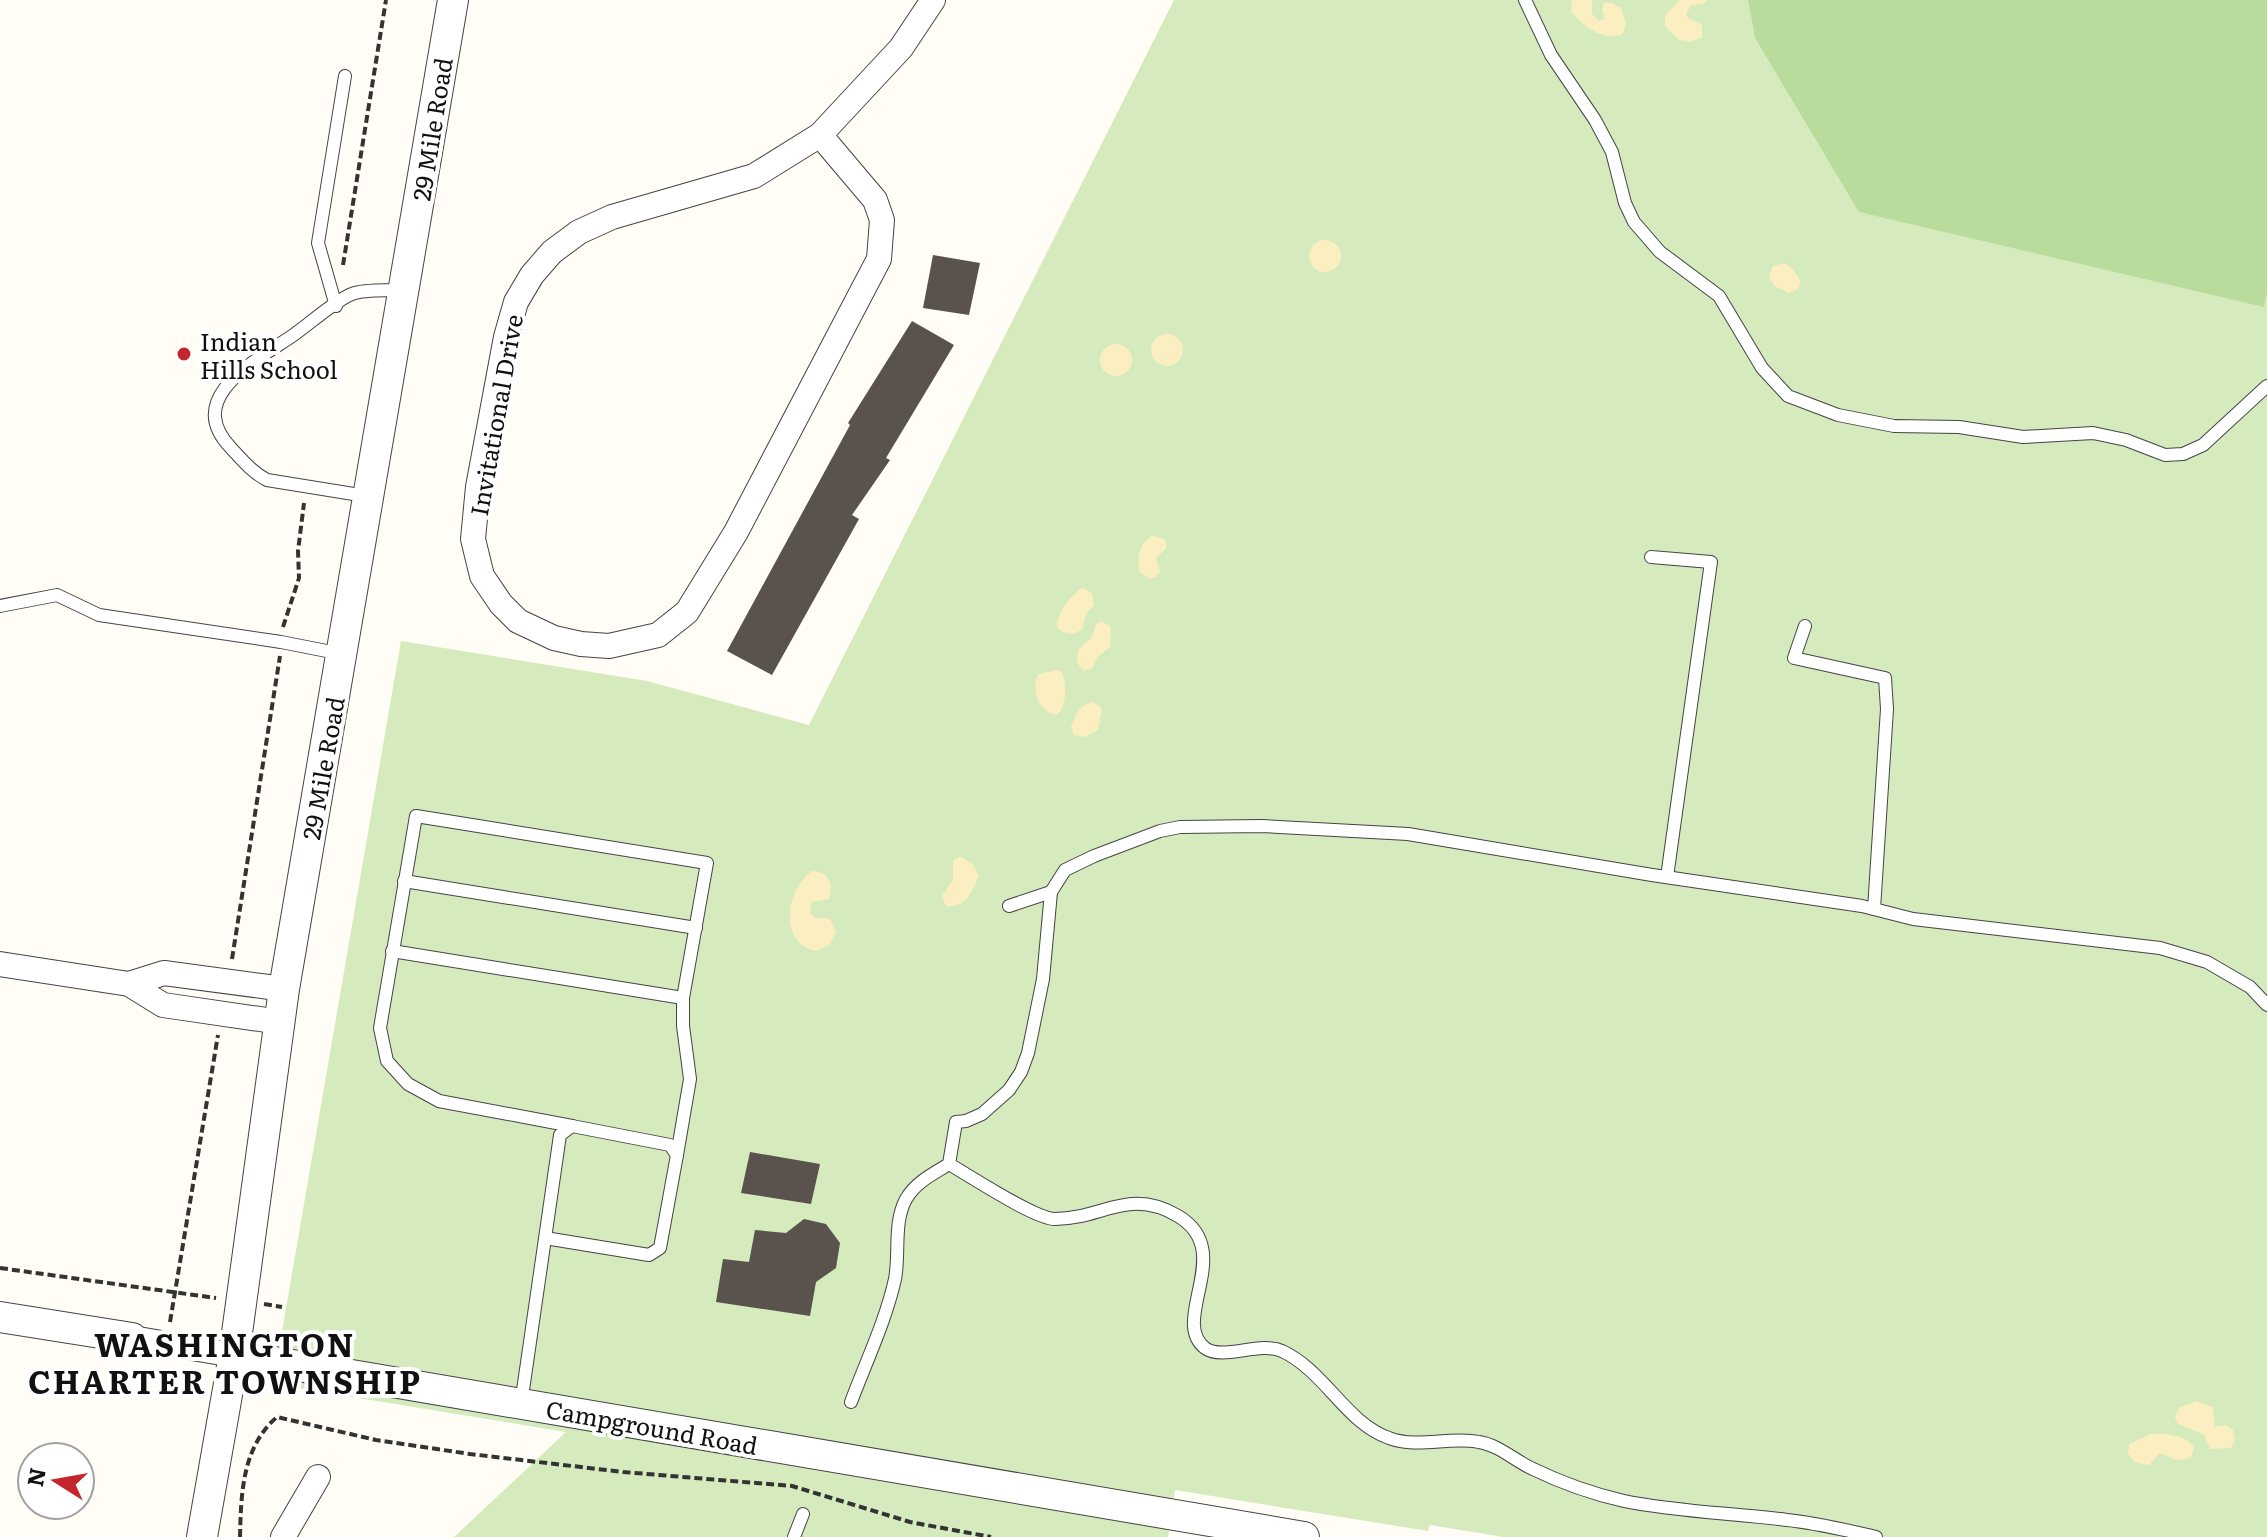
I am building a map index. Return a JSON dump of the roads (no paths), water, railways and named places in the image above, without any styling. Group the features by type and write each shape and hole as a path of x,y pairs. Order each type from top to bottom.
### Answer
{"street":[{"name":"29 Mile Road","path":"202,1537 234,1355 284,989 453,0"},
{"name":"Invitational Drive","path":"820,135 875,200 882,220 879,259 736,532 687,612 658,635 609,646 554,638 518,621 501,604 482,576 473,539 478,487 506,337 516,302 532,275 552,252 579,232 612,217 754,176 820,135 901,48 933,0"},
{"path":"0,964 129,984 163,1005 280,1022"},
{"path":"129,984 164,973 284,989"},
{"name":"Campground Road","path":"0,1317 521,1404 1212,1529 1304,1537"},
{"path":"283,1537 318,1477"}],"lane":[{"path":"1525,0 1551,55 1595,120 1612,152 1625,203 1634,222 1660,252 1719,296 1752,353 1774,384 1788,396 1838,415 1894,426 1959,427 2023,437 2093,433 2126,440 2154,452 2175,455 2203,445 2267,386"},
{"path":"336,306 318,243 345,76"},
{"path":"369,496 267,480 254,473 226,443 214,422 214,407 218,395 250,365 352,294 404,290"},
{"path":"1651,557 1711,562 1667,877"},
{"path":"0,606 57,595 99,615 342,654"},
{"path":"1805,626 1794,658 1885,678 1887,709 1874,909"},
{"path":"545,1238 649,1255 660,1248 677,1155 690,1079 683,1026 683,998 707,863 416,816 380,1028 387,1061 408,1084 439,1101 670,1145 677,1155"},
{"path":"851,1402 891,1294 896,1274 899,1224 905,1201 917,1185 949,1164 956,1122 982,1114 1009,1090 1025,1062 1043,979 1051,892 1065,870 1160,831 1201,825 1408,834 1874,909 1943,924 2160,948 2207,962 2250,987 2267,1005"},
{"path":"404,881 696,928"},
{"path":"1009,906 1051,892"},
{"path":"392,951 683,998"},
{"path":"521,1404 560,1135 572,1126"},
{"path":"949,1164 1042,1217 1054,1219 1134,1203 1176,1215 1197,1232 1203,1246 1202,1279 1195,1323 1197,1339 1207,1349 1218,1352 1263,1347 1284,1352 1321,1379 1367,1427 1388,1438 1407,1443 1480,1442 1551,1477 1623,1501 1806,1522 1876,1537"},
{"path":"794,1537 803,1514"}],"place":[{"name":"Indian Hills School","path":"184,354"}],"district":[{"name":"WASHINGTON CHARTER TOWNSHIP","path":"225,1362"}]}
